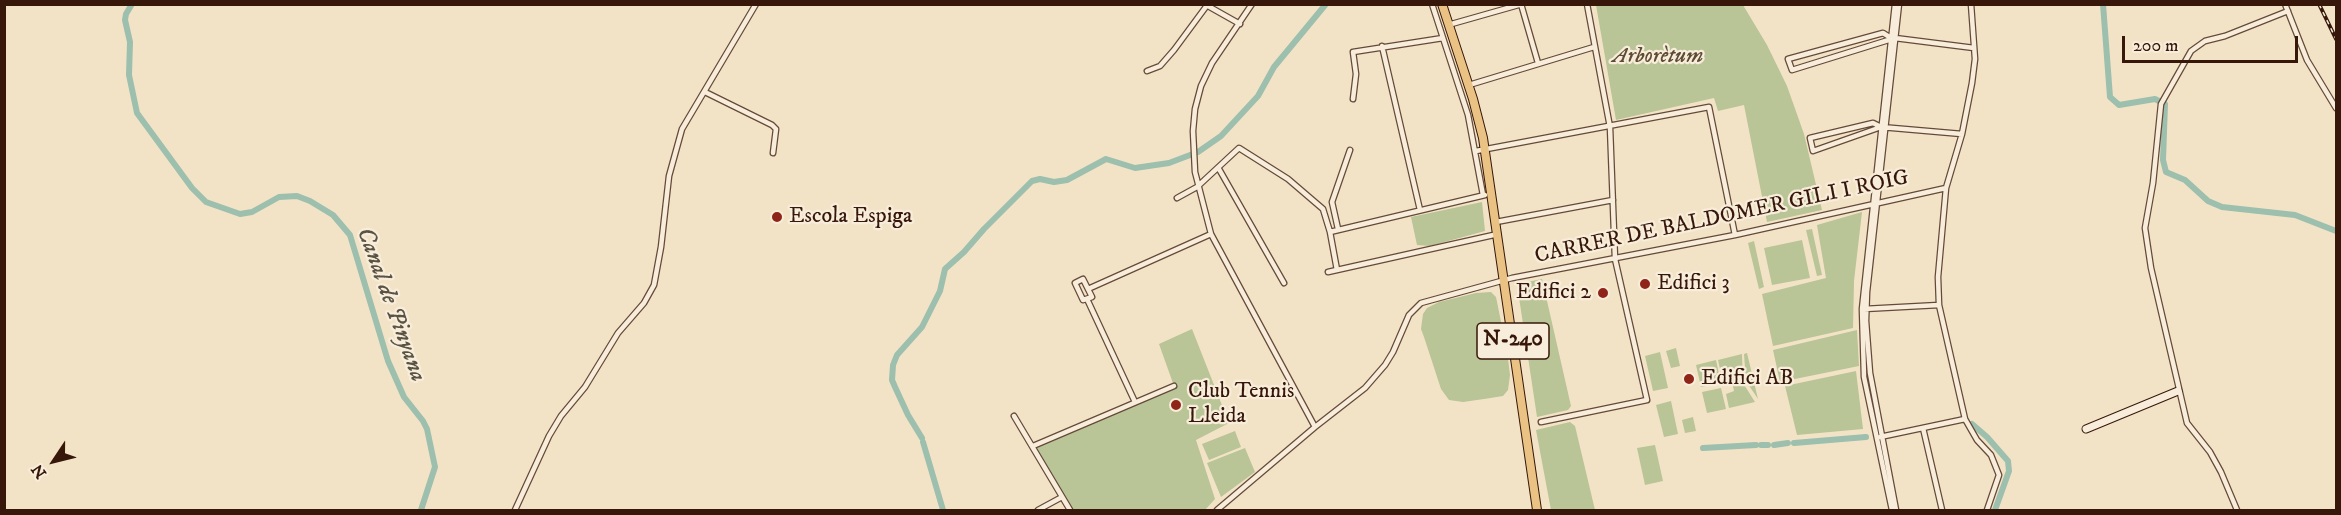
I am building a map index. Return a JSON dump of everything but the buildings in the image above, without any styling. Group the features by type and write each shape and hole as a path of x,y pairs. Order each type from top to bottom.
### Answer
{"main road":[{"name":"N-240","path":"1442,4 1469,85 1486,150 1537,510"}],"street":[{"path":"515,510 549,436 561,416 585,387 618,333 644,303 654,285 669,176 682,129 756,4"},
{"path":"1252,4 1212,63 1201,86 1195,109 1193,149 1197,187 1211,234 1315,427"},
{"path":"1432,4 1468,115 1483,195"},
{"path":"1541,422 1647,400 1615,259 1610,127 1587,4"},
{"path":"1892,510 1870,374 1864,309 1897,4"},
{"path":"1971,4 1974,48 1972,83 1962,134 1946,188 1938,277 1939,305 1965,419 1977,440 1991,455 1999,475 1987,510"},
{"path":"2285,4 2307,60 2337,108"},
{"path":"1146,71 1160,66 1208,5 1240,24"},
{"path":"1448,25 1522,5 1538,63"},
{"path":"2238,510 2222,472 2210,452 2187,423 2151,268 2145,228 2153,183 2162,102 2191,51 2205,41 2225,36 2288,11"},
{"path":"1893,38 1792,69 1788,58 1883,33 1893,38 1974,48"},
{"path":"1353,99 1356,74 1353,52 1443,38"},
{"path":"1451,62 1454,41"},
{"path":"1382,46 1420,210"},
{"path":"1469,85 1594,47"},
{"path":"705,92 772,125 776,129 773,153"},
{"path":"1476,150 1486,150 1709,107 1735,235"},
{"path":"1883,127 1813,151 1810,138 1873,123 1883,127 1962,134"},
{"path":"1177,198 1197,187 1239,148 1288,179 1323,209 1337,270"},
{"path":"1338,229 1332,202 1350,150"},
{"path":"1219,169 1284,283"},
{"name":"CARRER DE BALDOMER GILI I ROIG","path":"1217,510 1369,384 1393,352 1409,315 1421,303 1504,280 1735,235 1946,188"},
{"path":"1330,232 1492,194"},
{"path":"1496,222 1613,200"},
{"path":"1088,289 1211,234"},
{"path":"1328,272 1498,234"},
{"path":"1083,279 1088,289 1092,297 1083,300 1075,283 1083,279"},
{"path":"1087,299 1135,402"},
{"path":"1864,309 1939,305"},
{"path":"1033,446 1174,386"},
{"path":"2086,429 2178,391"},
{"path":"1014,416 1070,510"},
{"path":"1880,437 1965,419"},
{"path":"1923,428 1942,510"},
{"path":"1880,437 1896,510"},
{"path":"1038,510 1062,497"}],"green space":[{"name":"Arborètum","path":"1596,5 1743,5 1767,45 1787,86 1804,134 1822,210 1767,222 1744,105 1718,111 1714,98 1616,120"},
{"path":"1482,202 1485,231 1430,246 1417,245 1411,217"},
{"path":"1862,212 1854,281 1853,328 1773,346 1762,294 1826,278 1817,225"},
{"path":"1812,229 1822,275 1817,276 1806,230"},
{"path":"1802,240 1810,278 1772,285 1764,248"},
{"path":"1754,241 1764,287 1759,289 1748,243"},
{"path":"1542,279 1571,406 1568,410 1537,417 1517,284"},
{"path":"1491,292 1496,297 1507,351 1510,375 1508,390 1503,396 1463,402 1449,400 1441,389 1421,329 1423,314 1427,308 1439,302 1476,293"},
{"name":"Club Tennis Lleida","path":"1192,329 1229,423 1196,440 1215,499 1205,510 1071,510 1033,446 1174,386 1159,344"},
{"path":"1857,330 1859,366 1780,382 1773,350"},
{"path":"1676,348 1680,366 1671,368 1666,351"},
{"path":"1660,352 1668,388 1653,391 1645,356"},
{"path":"1747,353 1758,399 1746,381 1744,354"},
{"path":"1742,354 1743,383 1755,402 1729,408 1726,394 1734,391 1731,376 1722,378 1718,360"},
{"path":"1716,360 1721,383 1701,387 1696,365"},
{"path":"1856,371 1863,429 1797,435 1785,386"},
{"path":"1721,388 1726,409 1707,413 1702,392"},
{"path":"1671,401 1678,434 1664,437 1656,405"},
{"path":"1693,417 1696,431 1685,433 1682,420"},
{"path":"1570,422 1575,426 1595,510 1551,510 1536,430"},
{"path":"1235,431 1241,447 1209,460 1202,444"},
{"path":"1655,445 1663,481 1645,485 1637,448"},
{"path":"1245,448 1255,472 1221,497 1207,463"}],"waterway":[{"name":"Canal de Pinyana","path":"132,4 125,20 130,42 129,75 137,113 192,188 206,202 240,214 252,212 279,197 297,196 333,215 350,235 388,361 404,397 427,429 435,467 421,510"},
{"name":"Canal de Pinyana","path":"922,438 908,415 892,380 893,365 897,355 922,327 940,291 945,269 1032,181 1067,180 1106,159 1135,168 1169,163 1198,152 1221,136 1258,96 1274,67 1326,4"},
{"name":"Canal de Pinyana","path":"2103,4 2110,97 2119,105 2155,99 2165,104 2163,160 2166,172 2185,180 2208,201 2222,207 2295,215 2336,231"},
{"name":"Canal de Pinyana","path":"1972,424 2008,461 2009,471 1995,510"},
{"name":"Canal de Pinyana","path":"1794,443 1866,437"},
{"name":"Canal de Pinyana","path":"923,442 943,510"},
{"name":"Canal de Pinyana","path":"1774,445 1788,443"},
{"name":"Canal de Pinyana","path":"1703,448 1756,445"},
{"name":"Canal de Pinyana","path":"1761,445 1768,445"}],"railway":[{"path":"2319,4 2336,39"}],"place":[{"name":"Escola Espiga","path":"777,217"},
{"name":"Edifici 3","path":"1645,284"},
{"name":"Edifici 2","path":"1603,293"},
{"name":"Edifici AB","path":"1689,379"},
{"name":"Club Tennis Lleida","path":"1176,405"}]}
